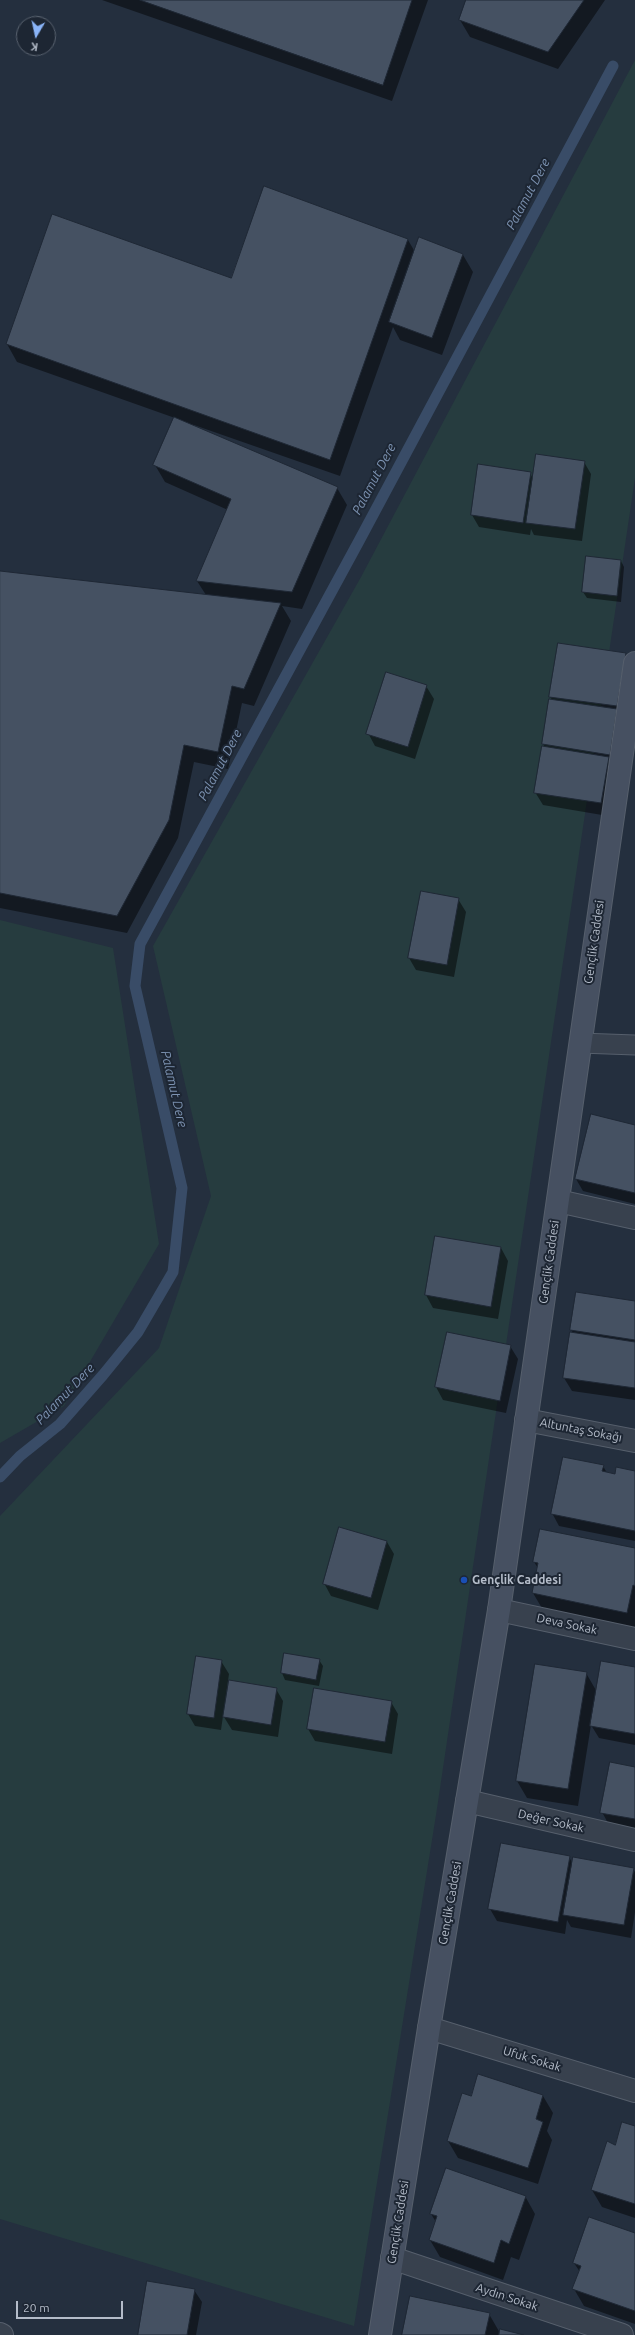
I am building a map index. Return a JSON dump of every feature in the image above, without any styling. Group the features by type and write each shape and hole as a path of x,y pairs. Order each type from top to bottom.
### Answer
{"main road":[{"name":"Gençlik Caddesi","path":"380,2335 429,2028 499,1610 635,663"}],"street":[{"path":"558,1201 635,1218"},
{"name":"Altuntaş Sokağı","path":"526,1420 635,1441"},
{"name":"Deva Sokak","path":"499,1610 635,1638"},
{"name":"Değer Sokak","path":"467,1801 635,1840"},
{"name":"Ufuk Sokak","path":"429,2028 635,2091"},
{"name":"Aydın Sokak","path":"392,2258 622,2335"}],"lane":[{"path":"580,1043 635,1045"}],"green space":[{"path":"635,60 635,478 436,1815 354,2326 0,2219 0,1516 159,1348 211,1196 153,946 361,577"},
{"path":"0,920 113,948 159,1244 64,1406 0,1443"}],"building":[{"path":"140,0 412,0 383,85"},
{"path":"466,0 584,0 548,52 459,20"},
{"path":"264,186 408,239 330,460 6,344 52,214 231,278"},
{"path":"419,237 463,254 432,338 389,322"},
{"path":"174,417 338,487 292,592 196,581 231,499 153,465"},
{"path":"536,454 585,461 575,529 526,523"},
{"path":"478,464 531,472 523,523 471,515"},
{"path":"586,556 621,560 617,596 582,592"},
{"path":"0,571 281,603 244,689 232,686 218,752 184,745 169,820 117,916 0,893"},
{"path":"558,643 626,653 617,706 549,697"},
{"path":"386,672 427,685 408,747 366,734"},
{"path":"549,699 617,709 610,755 542,744"},
{"path":"542,746 609,757 601,803 534,793"},
{"path":"421,891 459,898 447,965 408,958"},
{"path":"591,1114 635,1125 635,1193 575,1179"},
{"path":"435,1236 501,1247 491,1307 425,1295"},
{"path":"576,1292 635,1301 635,1340 570,1330"},
{"path":"447,1332 511,1345 500,1401 435,1387"},
{"path":"570,1332 635,1342 635,1388 563,1378"},
{"path":"563,1457 604,1465 602,1471 615,1474 616,1467 635,1471 635,1531 551,1514"},
{"path":"339,1527 387,1541 371,1598 323,1584"},
{"path":"540,1529 635,1548 635,1586 633,1585 627,1613 532,1593 538,1563 533,1562"},
{"path":"284,1653 320,1659 316,1680 281,1673"},
{"path":"196,1656 222,1660 214,1718 187,1714"},
{"path":"601,1661 635,1667 635,1734 590,1726"},
{"path":"535,1664 587,1672 568,1789 516,1781"},
{"path":"229,1680 277,1688 271,1725 223,1717"},
{"path":"314,1688 392,1701 385,1742 307,1729"},
{"path":"610,1762 635,1767 635,1819 600,1813"},
{"path":"501,1843 570,1856 558,1922 488,1909"},
{"path":"573,1857 634,1868 624,1925 563,1915"},
{"path":"478,2074 543,2095 536,2119 543,2122 528,2168 447,2141 462,2093 471,2096"},
{"path":"622,2122 635,2126 635,2204 591,2190 607,2141 615,2145"},
{"path":"446,2168 526,2196 509,2244 501,2240 494,2263 429,2240 437,2216 430,2214"},
{"path":"589,2217 635,2233 635,2311 572,2289 581,2266 573,2263"},
{"path":"147,2281 195,2289 187,2335 138,2335"},
{"path":"410,2296 490,2313 485,2335 402,2335"},
{"path":"500,2329 524,2335 499,2335"}],"waterway":[{"name":"Palamut Dere","path":"0,1477 20,1456 60,1424 103,1375 138,1332 173,1272 182,1188 135,986 140,944 359,541 613,66"}],"place":[{"name":"Gençlik Caddesi","path":"464,1580"}]}
